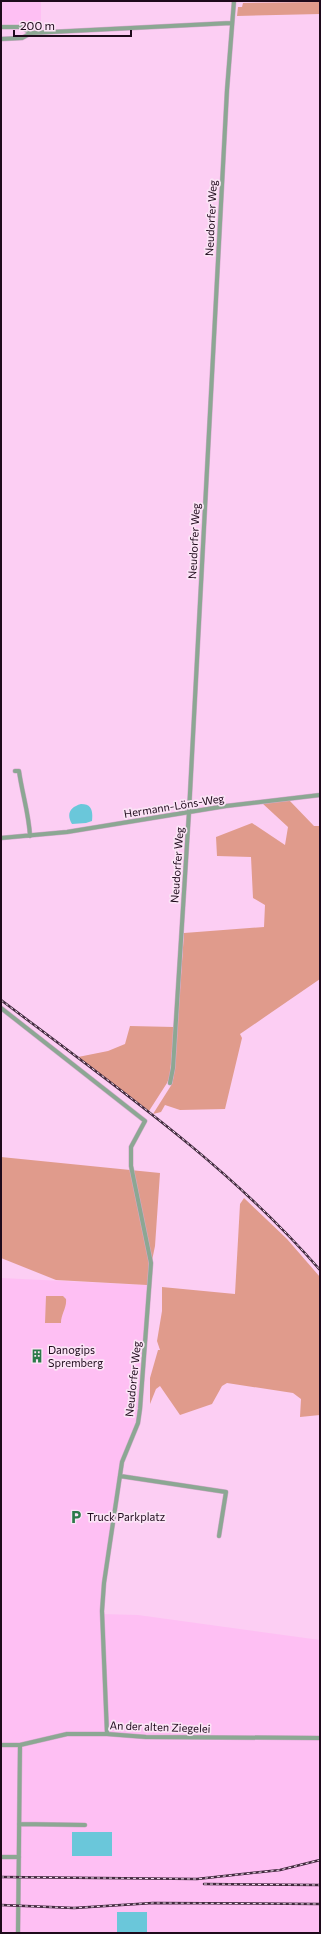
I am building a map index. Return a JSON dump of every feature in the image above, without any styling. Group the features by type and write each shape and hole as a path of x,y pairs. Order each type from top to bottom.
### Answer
{"street":[{"name":"Neudorfer Weg","path":"170,1083 173,1068 190,812 231,23 234,1"},
{"path":"1,39 22,38 31,33 231,23"},
{"path":"1,27 21,27 31,33"},
{"path":"15,771 19,771 23,796 30,821 30,836"},
{"name":"Hermann-Löns-Weg","path":"1,838 98,828 190,812 320,795"},
{"name":"Neudorfer Weg","path":"1,1008 145,1120 133,1142 130,1156 151,1258 150,1283 138,1423 123,1457 104,1583 102,1611 107,1734"},
{"path":"120,1476 226,1492 219,1536"},
{"name":"An der alten Ziegelei","path":"1,1745 20,1745 67,1734 107,1734 146,1737 320,1738"},
{"path":"18,1933 20,1745"},
{"path":"19,1824 85,1825"},
{"path":"1,1857 19,1857"}],"shaded area":[{"path":"1,1 41,1 41,23 1,24"},
{"path":"320,2 320,14 237,16 238,7 242,7 243,3"},
{"path":"289,800 314,826 320,826 320,979 240,1034 242,1038 225,1109 180,1110 165,1105 161,1112 153,1114 172,1084 174,1074 184,933 264,927 265,905 253,898 251,857 217,856 216,837 252,823 285,845 288,827 262,803"},
{"path":"130,1026 174,1027 170,1076 149,1111 78,1057 108,1051 125,1044"},
{"path":"1,1157 160,1173 155,1246 147,1285 56,1280 1,1258"},
{"path":"244,1198 287,1239 320,1277 320,1415 300,1417 301,1399 293,1393 227,1383 222,1386 212,1404 180,1415 160,1386 156,1389 150,1404 150,1378 158,1350 160,1350 157,1341 162,1311 162,1287 235,1294 240,1204"},
{"path":"1,1278 147,1285 139,1409 136,1421 120,1461 101,1614 138,1615 320,1640 320,1933 1,1933"},
{"path":"46,1296 63,1296 66,1299 66,1305 61,1323 45,1323"}],"water":[{"path":"77,805 88,805 90,807 92,821 72,824 69,817 70,811"},
{"path":"72,1832 112,1832 112,1856 72,1856"},
{"path":"117,1912 147,1912 147,1933 117,1933"}],"railway":[{"path":"1,1000 168,1127 247,1195 285,1232 320,1270"},
{"path":"1,1877 197,1879 280,1870 320,1860"},
{"path":"204,1884 320,1885"},
{"path":"1,1905 74,1908 153,1903 320,1904"}],"place":[{"name":"Danogips Spremberg","path":"37,1356"},
{"name":"Truck Parkplatz","path":"76,1517"}]}
